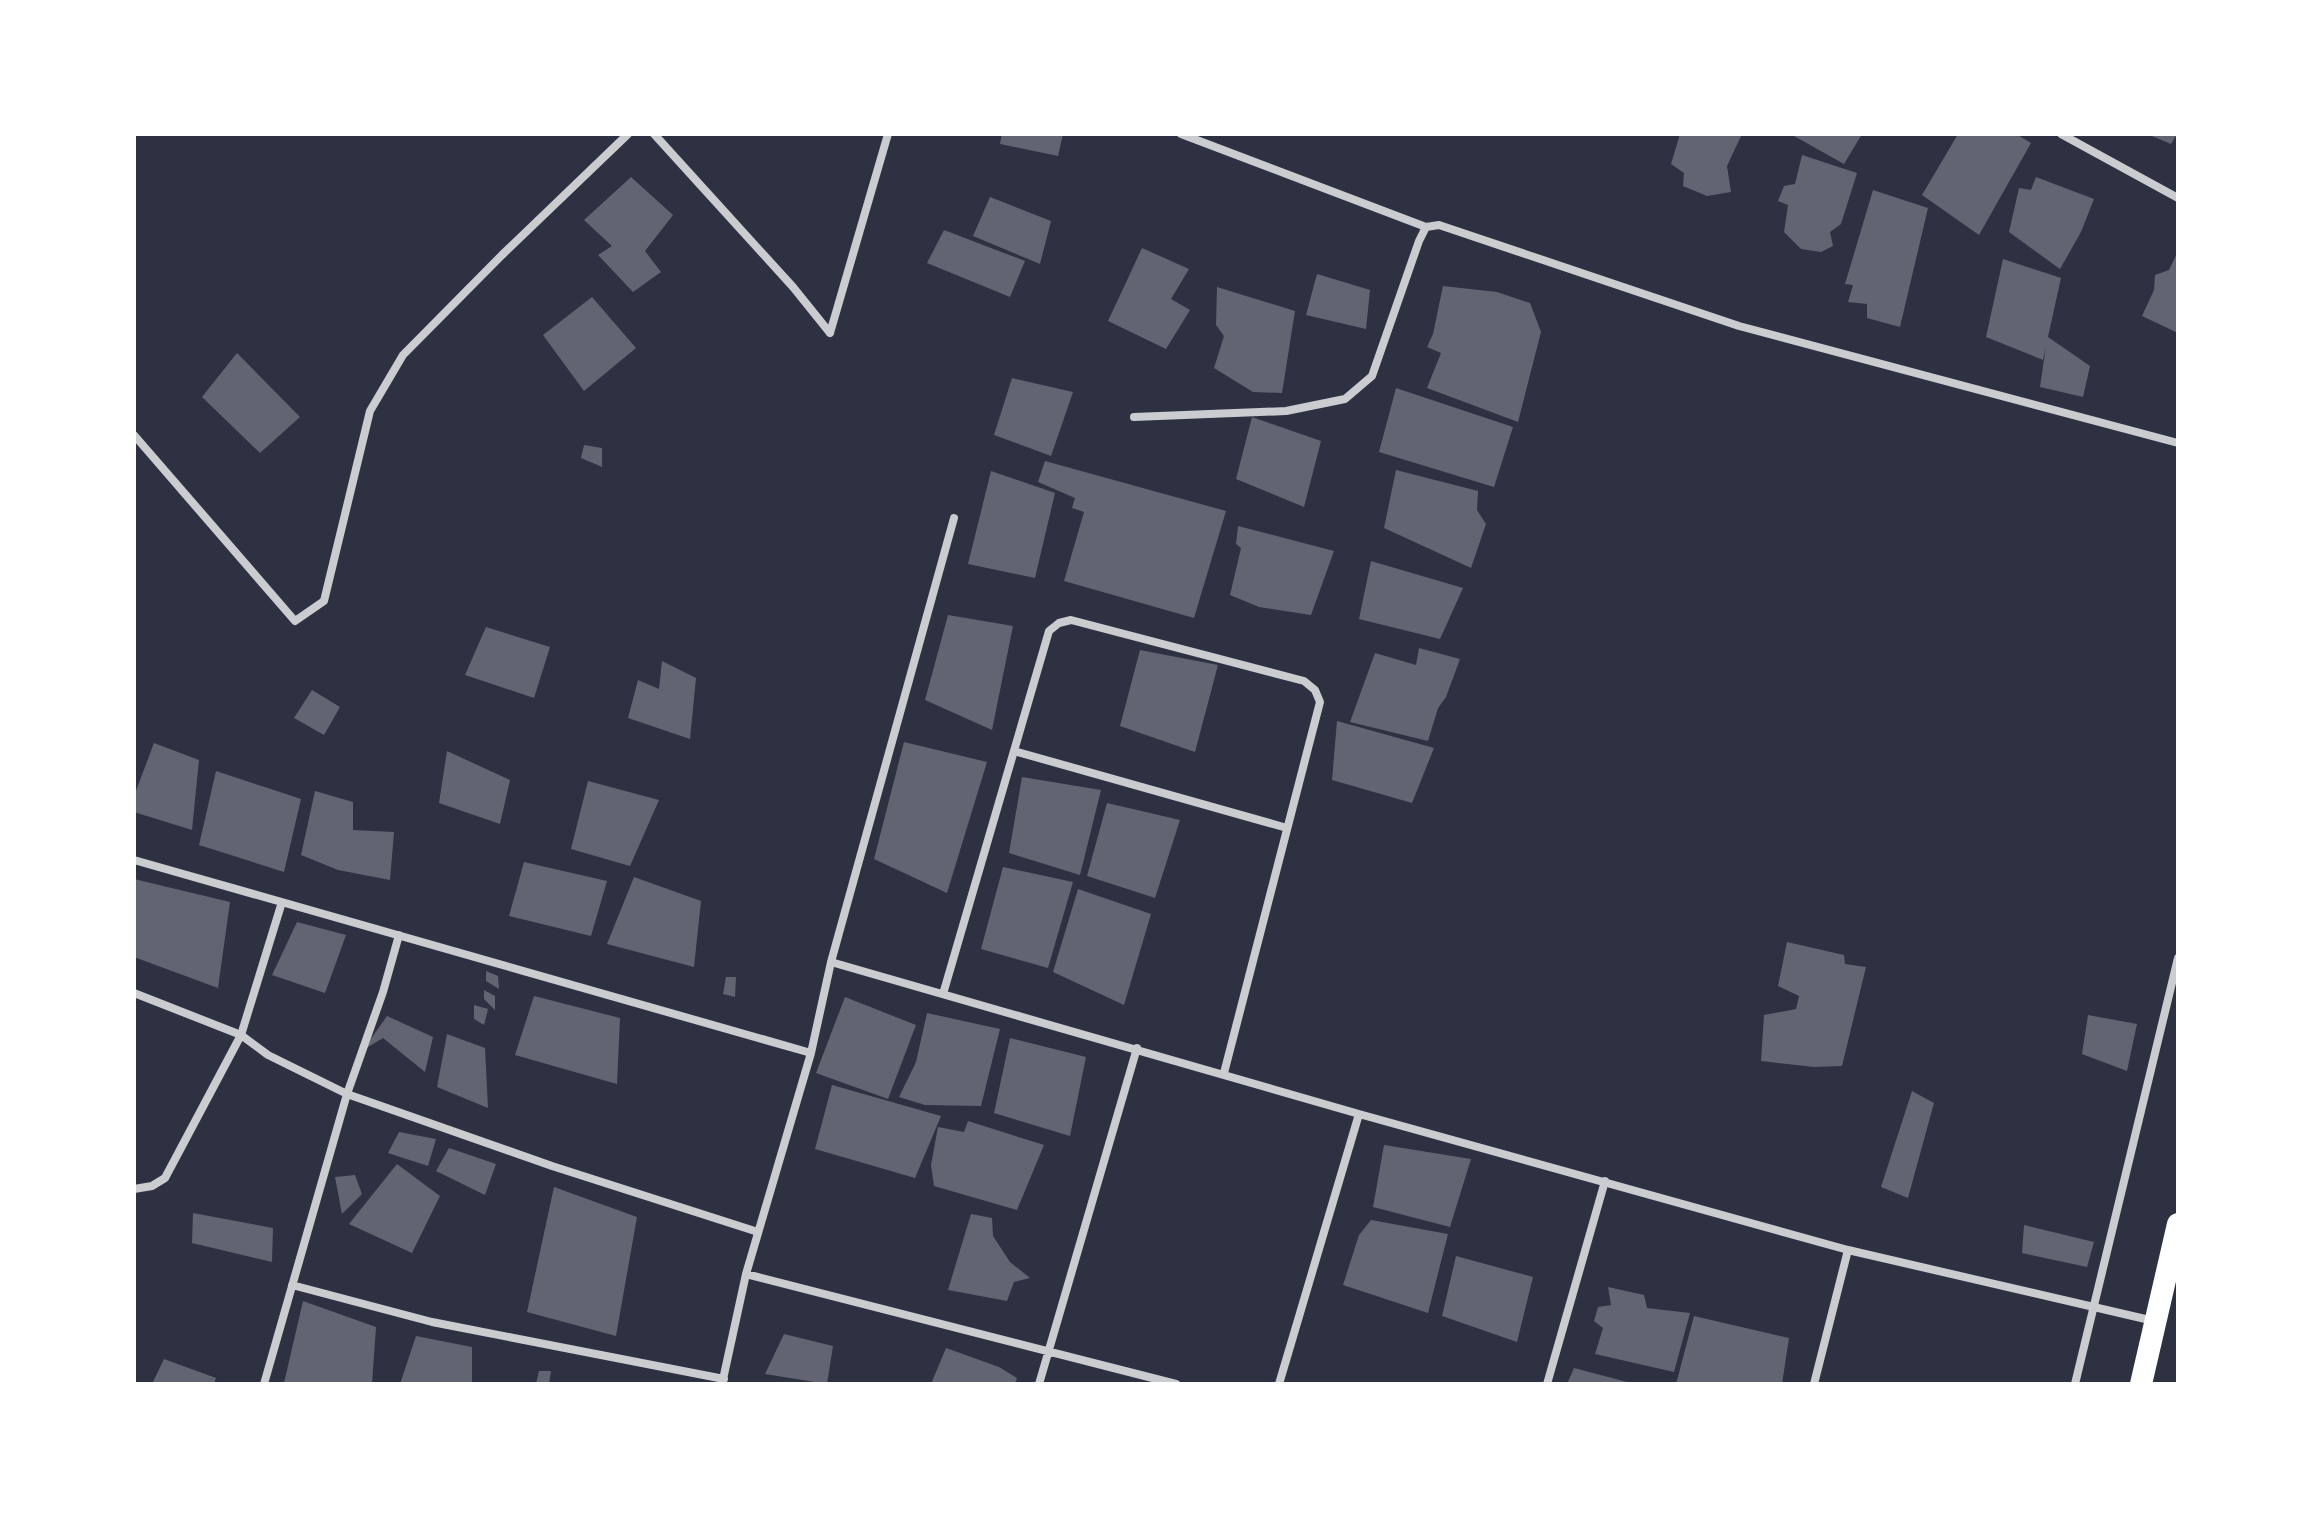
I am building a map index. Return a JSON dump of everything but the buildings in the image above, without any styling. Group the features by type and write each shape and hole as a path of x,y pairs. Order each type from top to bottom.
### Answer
{"highway":[{"path":"2141,1384 2178,1224"}],"street":[{"path":"134,435 295,621 324,601 370,411 403,355 628,134"},
{"path":"654,134 793,287 830,333 888,134"},
{"path":"1181,134 1426,227 1439,225 1739,326 2178,443"},
{"path":"2061,134 2178,198"},
{"path":"1134,417 1286,411 1345,399 1372,376 1426,227"},
{"path":"292,1285 432,1322 723,1382 746,1274 811,1053 831,962 954,518"},
{"path":"943,994 1049,631 1059,623 1071,620 1304,681 1315,690 1320,702 1224,1073"},
{"path":"1014,751 1287,828"},
{"path":"134,860 811,1053"},
{"path":"134,1189 152,1186 165,1178 241,1035 282,902"},
{"path":"264,1384 347,1094 399,935"},
{"path":"2075,1384 2178,958"},
{"path":"831,962 1848,1250 2155,1321"},
{"path":"134,993 241,1035 268,1055 347,1094 552,1166 758,1232"},
{"path":"1039,1384 1137,1048"},
{"path":"1279,1384 1359,1114"},
{"path":"1547,1384 1605,1181"},
{"path":"1814,1384 1848,1250"},
{"path":"746,1274 1176,1384"}]}
